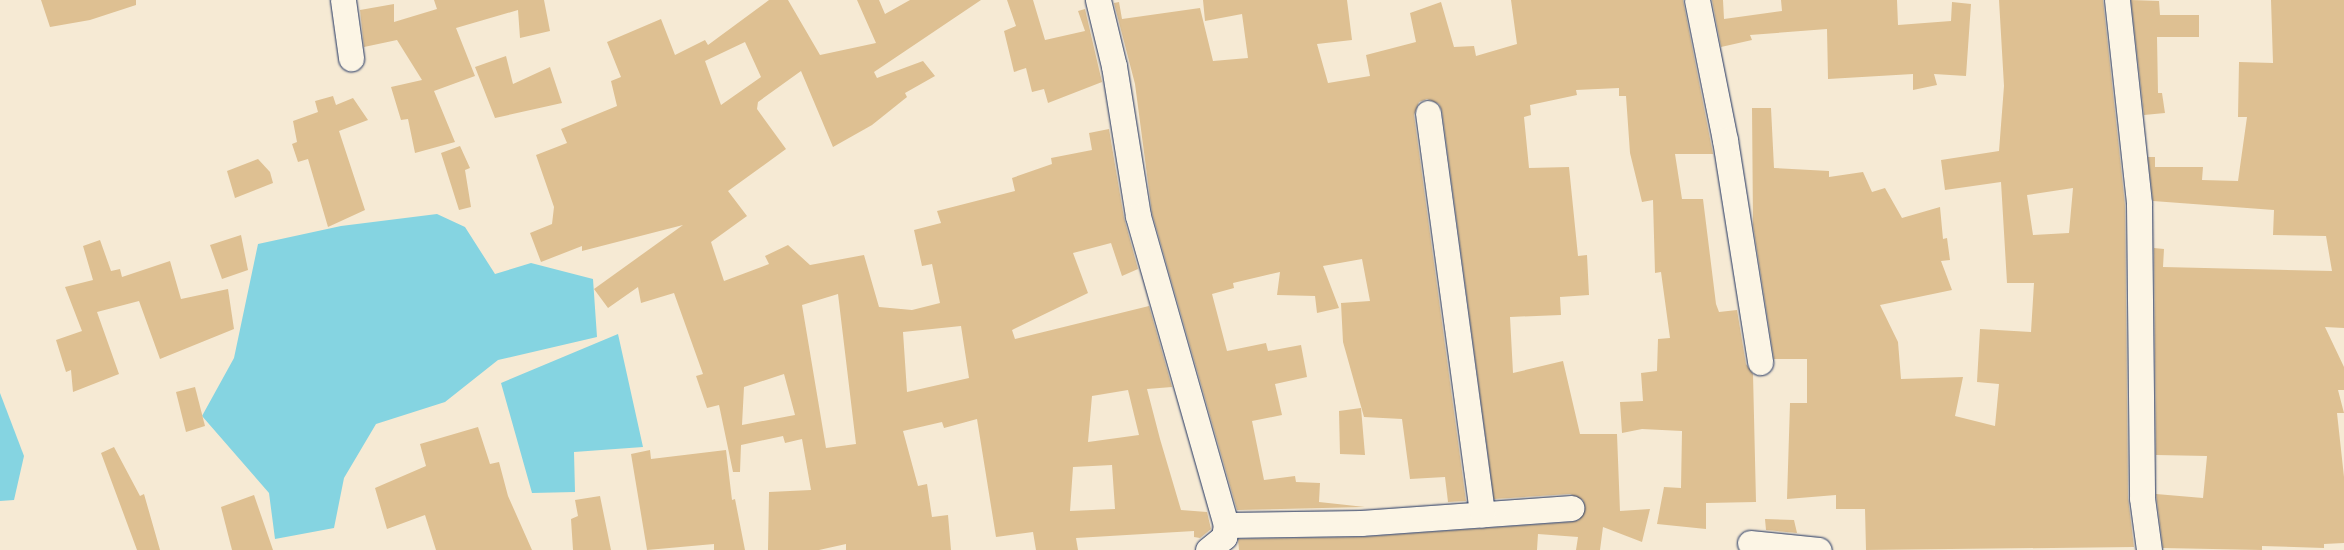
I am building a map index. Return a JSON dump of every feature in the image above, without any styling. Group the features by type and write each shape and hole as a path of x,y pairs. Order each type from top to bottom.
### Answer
{"street":[{"path":"343,0 351,58"},
{"path":"1098,0 1114,66 1138,216 1226,526 1224,537 1208,550"},
{"path":"1697,0 1726,140 1760,362"},
{"path":"2117,0 2140,204 2142,498 2149,550"},
{"path":"1428,113 1482,514"},
{"path":"1226,526 1571,508"},
{"path":"1750,543 1819,550"}],"water":[{"path":"437,214 465,227 495,274 531,263 593,279 597,337 498,360 445,402 376,424 344,478 334,528 275,539 269,493 202,416 234,358 258,244 341,226"},
{"path":"618,334 643,447 574,452 575,492 532,493 501,383"},
{"path":"0,393 24,456 14,500 0,501"}],"building":[{"path":"41,0 136,0 136,5 90,20 50,27"},
{"path":"434,0 544,0 550,31 520,38 518,10 456,28 475,76 434,91 455,142 415,153 408,119 401,120 391,87 422,80 397,40 364,47 360,10 394,4 394,22 437,9"},
{"path":"769,0 788,0 820,55 876,43 857,0 879,0 885,14 910,0 981,0 874,72 877,78 923,61 935,76 905,93 907,97 872,125 833,147 801,71 758,102 757,109 786,149 728,191 747,216 711,242 724,281 769,264 765,256 788,245 810,265 864,255 879,307 912,310 940,303 932,264 922,266 914,230 941,223 937,211 1015,191 1012,178 1052,164 1051,158 1092,150 1089,133 1109,129 1124,218 1138,269 1122,276 1111,243 1073,253 1088,293 1012,330 1015,339 1149,306 1172,387 1147,389 1160,439 1181,510 1207,512 1211,529 1200,538 1194,537 1194,531 1076,538 1078,550 1036,550 1033,532 996,537 977,419 944,428 942,422 903,431 918,486 927,484 932,517 948,515 951,550 846,550 846,544 819,550 768,550 769,492 811,490 802,439 785,443 783,436 741,445 740,472 733,472 719,405 707,408 696,376 703,374 674,293 641,303 638,287 608,308 594,289 683,225 582,251 582,246 541,262 530,233 552,224 554,207 536,155 567,143 561,129 617,106 611,81 621,77 607,42 661,19 675,55 705,40 708,45","holes":["745,42 761,77 721,105 705,61","838,294 856,444 826,448 802,305","961,326 969,378 907,392 903,332","784,374 795,415 742,425 744,387","1128,390 1139,435 1088,442 1092,396","1112,465 1115,509 1070,511 1073,467"]},
{"path":"1007,0 1033,0 1045,40 1085,31 1078,11 1085,9 1102,82 1048,103 1044,89 1032,92 1026,68 1014,72 1004,31 1016,26"},
{"path":"1203,0 1347,0 1352,40 1317,44 1328,83 1370,76 1366,55 1416,42 1410,13 1441,2 1454,47 1474,46 1476,56 1517,44 1511,0 1683,0 1713,154 1675,154 1682,199 1703,199 1716,304 1719,312 1737,310 1746,364 1753,374 1756,502 1706,503 1706,529 1657,524 1664,487 1681,488 1682,431 1642,429 1622,433 1620,402 1643,401 1641,373 1657,371 1658,339 1670,338 1661,272 1655,273 1653,200 1642,202 1630,153 1626,96 1619,96 1619,88 1576,90 1577,95 1530,105 1531,115 1524,117 1529,168 1569,167 1578,256 1587,255 1589,295 1560,297 1561,315 1510,317 1513,373 1563,361 1580,434 1617,434 1620,511 1650,509 1642,542 1603,527 1600,550 1576,550 1578,537 1538,534 1537,550 1239,550 1238,539 1362,537 1572,522 1579,520 1585,507 1583,500 1570,494 1494,499 1442,111 1439,104 1427,99 1419,102 1414,115 1466,501 1448,502 1445,477 1410,479 1402,419 1364,417 1343,342 1341,303 1370,301 1362,259 1323,266 1339,308 1317,313 1315,296 1277,295 1280,272 1233,283 1234,288 1212,294 1227,351 1266,343 1268,351 1301,345 1307,377 1275,384 1282,415 1252,421 1264,480 1295,476 1296,482 1320,483 1319,502 1365,507 1237,510 1152,213 1135,84 1114,3 1119,2 1122,19 1200,8 1213,61 1248,58 1242,14 1205,21"},
{"path":"1712,0 1723,0 1724,19 1782,11 1781,0 1897,0 1898,25 1951,21 1952,2 1971,4 1966,76 1934,74 1937,85 1913,90 1913,74 1828,79 1827,29 1750,35 1752,40 1721,47"},
{"path":"1999,0 2103,0 2125,205 2128,498 2134,547 1866,550 1865,509 1836,509 1836,495 1787,499 1790,403 1807,403 1807,359 1774,359 1753,225 1752,108 1771,108 1774,168 1829,171 1829,177 1863,172 1872,192 1885,188 1902,218 1940,207 1943,239 1947,238 1950,260 1941,261 1952,290 1880,305 1898,342 1901,379 1963,377 1955,416 1995,426 1999,384 1977,382 1980,329 2031,332 2034,283 2007,283 2001,182 1945,190 1941,160 1999,151 2004,86","holes":["2073,188 2069,233 2033,235 2027,195"]},
{"path":"2131,0 2159,1 2160,15 2199,15 2199,37 2157,37 2158,93 2162,93 2165,113 2144,115"},
{"path":"2271,0 2344,0 2344,328 2325,327 2344,367 2344,390 2338,390 2344,413 2337,413 2344,477 2344,543 2324,544 2324,548 2262,546 2262,550 2163,548 2156,494 2203,498 2207,456 2156,455 2154,248 2164,249 2163,267 2332,271 2326,236 2273,235 2274,210 2153,201 2148,157 2155,157 2155,167 2203,167 2202,180 2238,181 2247,117 2238,117 2239,62 2273,63"},
{"path":"506,56 513,84 550,67 562,103 495,118 475,67"},
{"path":"333,96 336,105 353,98 368,120 339,131 365,210 328,227 308,159 298,162 292,144 297,142 293,121 318,112 315,101"},
{"path":"460,146 470,168 465,170 471,207 459,210 441,153"},
{"path":"258,159 270,172 273,183 235,198 227,171"},
{"path":"241,235 248,270 222,279 210,245"},
{"path":"100,240 111,271 120,269 122,277 170,261 181,299 228,289 234,329 160,359 139,301 97,312 119,374 73,392 71,370 66,372 56,340 82,331 65,287 93,280 83,246"},
{"path":"195,387 205,426 186,432 176,392"},
{"path":"1361,408 1365,455 1340,454 1339,411"},
{"path":"478,427 490,464 499,462 508,496 532,550 436,550 425,515 387,529 375,488 426,466 420,444"},
{"path":"114,447 140,496 144,494 160,550 137,550 101,453"},
{"path":"650,450 651,459 726,450 732,500 735,499 745,550 714,550 714,544 647,550 631,454"},
{"path":"254,495 273,550 232,550 221,507"},
{"path":"600,496 611,550 573,550 571,519 578,516 575,500"},
{"path":"1765,519 1794,520 1797,533 1766,530"}]}
